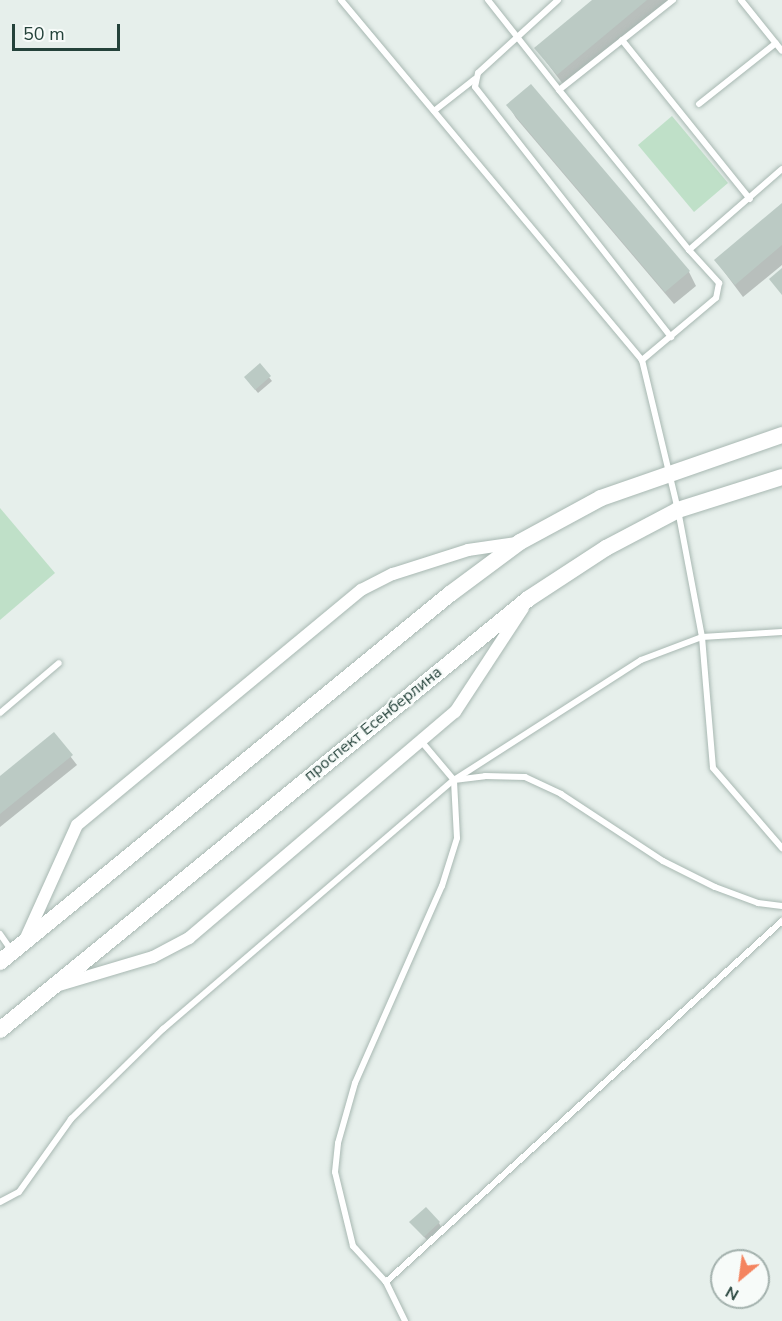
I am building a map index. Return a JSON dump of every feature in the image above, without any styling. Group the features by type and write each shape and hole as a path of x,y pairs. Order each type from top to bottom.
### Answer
{"street":[{"path":"12,952 441,601 520,542 601,498 668,472 782,435"},
{"name":"проспект Есенберлина","path":"0,1030 528,599 606,548 678,510 782,477"},
{"path":"12,952 77,825 361,590 393,574 468,550 520,542"},
{"path":"55,986 153,957 189,938 455,712 528,599"}],"lane":[{"path":"341,0 642,360 678,510 702,637 713,768 782,849"},
{"path":"488,0 558,90 718,283 719,291 716,298 642,360"},
{"path":"434,111 475,79 515,36 558,0"},
{"path":"558,90 673,0"},
{"path":"741,0 782,51"},
{"path":"622,40 750,199"},
{"path":"699,104 776,44"},
{"path":"475,79 475,87 671,337"},
{"path":"689,250 782,170"},
{"path":"0,1202 19,1192 70,1119 163,1029 311,906 453,780 641,660 702,637 782,632"},
{"path":"0,713 59,663"},
{"path":"405,1321 386,1282 353,1246 335,1172 338,1143 355,1083 442,886 457,838 453,780 421,741"},
{"path":"453,780 485,776 525,777 561,794 663,861 715,887 758,903 782,906"},
{"path":"386,1282 782,921"},
{"path":"0,934 12,952"}],"green space":[{"path":"672,116 728,183 694,212 638,145"},
{"path":"0,508 55,573 0,620"}],"building":[{"path":"592,0 647,0 557,75 534,48"},
{"path":"531,84 690,271 665,292 506,105"},
{"path":"782,203 782,245 735,285 714,260"},
{"path":"782,268 782,295 769,279"},
{"path":"260,363 271,376 255,390 244,377"},
{"path":"54,732 73,755 0,814 0,776"},
{"path":"426,1207 440,1222 424,1237 409,1222"}]}
